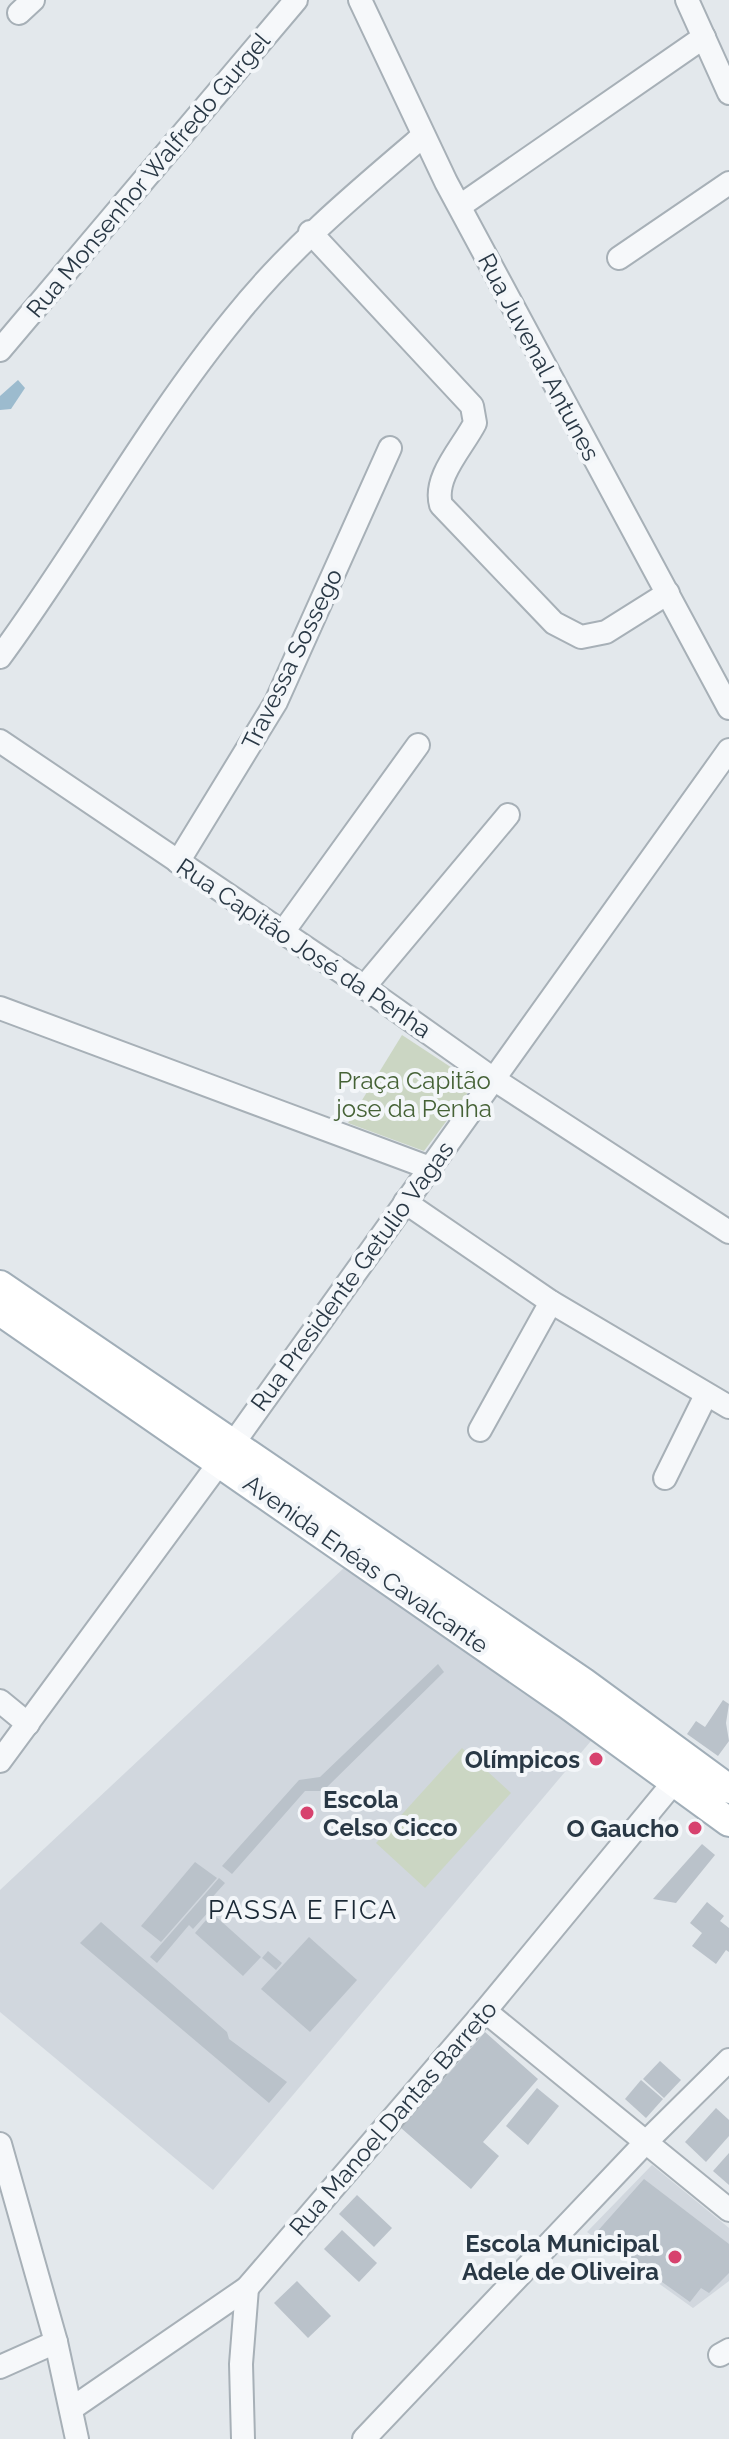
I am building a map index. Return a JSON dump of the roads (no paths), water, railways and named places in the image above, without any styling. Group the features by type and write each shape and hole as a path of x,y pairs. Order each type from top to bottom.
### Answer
{"main road":[{"name":"Avenida Enéas Cavalcante","path":"0,1285 71,1348"},
{"name":"Avenida Enéas Cavalcante","path":"0,1311 71,1348 575,1693 729,1789"},
{"name":"Avenida Enéas Cavalcante","path":"575,1693 674,1782 729,1822"}],"street":[{"name":"Rua Monsenhor Walfredo Gurgel","path":"0,350 296,0"},
{"name":"Rua Juvenal Antunes","path":"360,0 423,136 729,708"},
{"path":"687,0 729,93"},
{"path":"460,206 704,37"},
{"path":"0,657 42,600 188,379 234,317 310,232 423,136"},
{"path":"619,258 729,183"},
{"path":"310,232 472,406 475,423 443,478 439,489 441,505 554,623 581,637 598,636 668,593"},
{"name":"Travessa Sossego","path":"178,862 276,702 390,448"},
{"name":"Rua Capitão José da Penha","path":"0,741 364,987 492,1078 729,1232"},
{"path":"283,932 418,745"},
{"name":"Rua Presidente Getulio Vagas","path":"0,1761 226,1452 729,750"},
{"path":"364,987 508,815"},
{"path":"0,1008 430,1168"},
{"path":"405,1202 551,1302 729,1407"},
{"path":"480,1430 551,1302"},
{"path":"665,1478 706,1395"},
{"path":"0,1701 28,1724"},
{"name":"Rua Manoel Dantas Barreto","path":"71,2409 247,2288 485,2011 674,1782"},
{"path":"485,2011 729,2210"},
{"path":"364,2439 646,2142 729,2060"},
{"path":"0,2144 56,2342 77,2439"},
{"path":"243,2439 241,2364 247,2288"},
{"path":"0,2367 56,2342"}],"water":[{"path":"18,380 25,388 11,409 0,410 0,396"}],"place":[{"name":"Olímpicos","path":"596,1759"},
{"name":"Escola Celso Cicco","path":"307,1813"},
{"name":"O Gaucho","path":"695,1828"},
{"name":"Escola Municipal Adele de Oliveira","path":"675,2257"}],"district":[{"name":"PASSA E FICA","path":"303,1910"}],"park label":[{"name":"Praça Capitão jose da Penha","path":"414,1094"}]}
